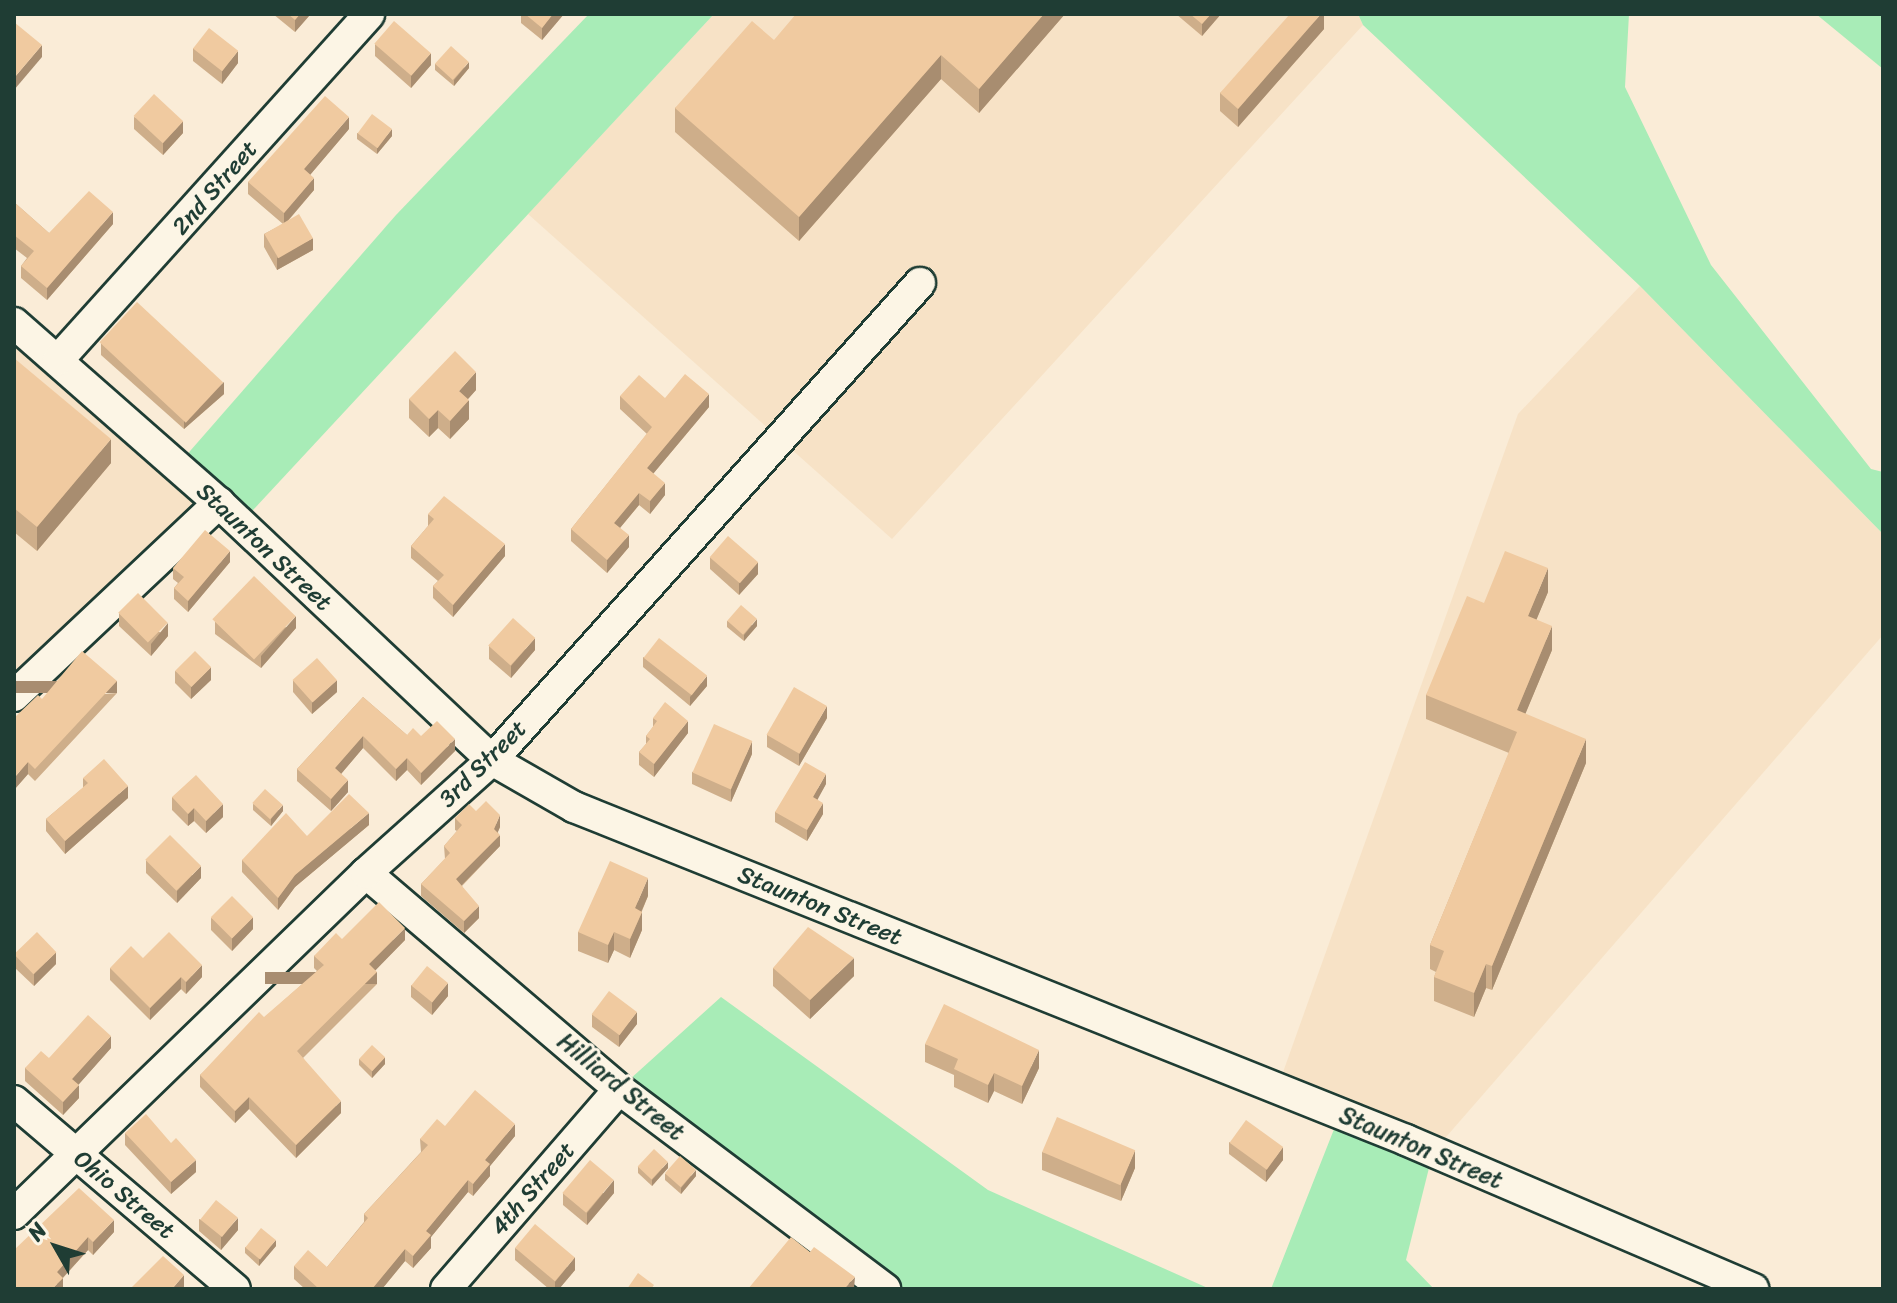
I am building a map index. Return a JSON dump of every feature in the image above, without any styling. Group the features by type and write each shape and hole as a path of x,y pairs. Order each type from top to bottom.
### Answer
{"street":[{"name":"2nd Street","path":"58,360 369,14"},
{"name":"3rd Street","path":"14,1214 366,873 492,760 920,283"},
{"name":"Staunton Street","path":"14,323 219,503 492,760 574,807 1406,1140 1753,1289"},
{"path":"14,696 219,503"},
{"name":"Hilliard Street","path":"366,873 619,1089 885,1289"},
{"name":"4th Street","path":"446,1289 619,1089"},
{"name":"Ohio Street","path":"14,1101 235,1289"}],"shaded area":[{"path":"714,14 1358,14 1363,25 892,539 528,214"},
{"path":"1640,286 1883,534 1883,635 1433,1152 1277,1089 1518,414"},
{"path":"14,323 219,503 14,696"}],"green space":[{"path":"589,14 714,14 240,524 177,466 396,215"},
{"path":"1358,14 1629,14 1625,87 1711,265 1871,469 1883,472 1883,534 1640,286 1363,25"},
{"path":"1816,14 1883,14 1883,69"},
{"path":"721,997 988,1190 1210,1289 885,1289 619,1089"},
{"path":"1340,1114 1433,1152 1406,1260 1434,1289 1271,1289"}],"building":[{"path":"525,14 553,14 542,28"},
{"path":"796,14 1044,14 979,89 941,55 799,217 675,108 752,21 774,40"},
{"path":"1190,14 1211,14 1202,24"},
{"path":"1290,14 1321,14 1238,109 1220,93"},
{"path":"394,21 431,53 411,76 374,44"},
{"path":"14,22 42,45 14,78"},
{"path":"209,28 238,51 222,71 193,48"},
{"path":"451,46 469,62 453,80 435,64"},
{"path":"154,94 183,121 163,143 134,116"},
{"path":"325,96 349,117 304,169 314,178 284,213 248,182"},
{"path":"372,114 392,129 378,148 358,133"},
{"path":"89,191 113,212 47,288 21,266 34,251 14,235 14,202 49,233"},
{"path":"299,214 313,238 278,258 264,234"},
{"path":"137,302 223,382 186,423 99,342"},
{"path":"455,351 476,372 459,391 469,400 450,421 438,410 429,419 409,399"},
{"path":"14,358 111,439 37,527 14,508"},
{"path":"685,374 709,394 647,468 665,483 650,501 639,493 614,523 629,535 607,560 571,529 652,427 620,396 639,375 665,398"},
{"path":"444,496 505,544 453,605 433,586 444,575 411,546 434,519 428,514"},
{"path":"205,530 230,551 188,601 174,588 184,577 173,568"},
{"path":"728,536 758,562 740,583 710,557"},
{"path":"1505,551 1548,568 1528,616 1552,626 1517,710 1586,739 1492,966 1486,964 1474,993 1434,977 1444,951 1430,945 1517,732 1426,695 1467,596 1484,603"},
{"path":"254,576 296,616 254,659 212,619"},
{"path":"138,593 168,623 148,642 118,613"},
{"path":"741,605 757,619 743,635 727,621"},
{"path":"513,618 535,638 511,666 488,645"},
{"path":"659,638 707,676 692,695 644,658"},
{"path":"82,651 117,681 35,769 28,762 14,778 14,718 38,695 42,699"},
{"path":"195,651 211,667 191,687 175,671"},
{"path":"317,658 337,680 313,702 292,680"},
{"path":"794,687 827,706 799,754 766,735"},
{"path":"363,697 407,735 413,728 421,736 437,721 455,739 421,773 407,758 396,769 363,736 335,768 348,780 331,799 297,769"},
{"path":"665,702 688,721 654,764 639,752 650,739 646,736 657,721 653,718"},
{"path":"714,724 752,741 731,790 692,772"},
{"path":"104,759 128,786 65,841 46,819 88,783 83,778"},
{"path":"805,762 826,774 813,797 823,803 807,830 775,812"},
{"path":"196,775 223,804 206,821 194,808 188,814 172,797"},
{"path":"265,789 283,805 270,819 252,803"},
{"path":"349,794 369,813 295,875 278,898 242,860 286,813 307,836"},
{"path":"486,801 500,815 494,829 500,835 456,879 479,906 464,921 421,884 450,853 444,846 462,825 455,818 469,804 476,811"},
{"path":"170,835 201,866 176,891 145,860"},
{"path":"610,861 648,878 635,908 642,912 630,939 614,932 608,945 578,932"},
{"path":"232,896 253,917 232,938 211,917"},
{"path":"379,902 405,928 369,964 377,972 297,1051 341,1101 296,1145 249,1097 235,1111 200,1075 259,1012 264,1017 324,965 314,956 336,933 342,939"},
{"path":"808,927 854,958 810,1000 773,968"},
{"path":"37,932 56,952 33,974 14,954"},
{"path":"169,932 202,965 186,982 181,977 150,1008 110,968 131,946 143,958"},
{"path":"427,966 448,983 432,1002 411,985"},
{"path":"609,991 637,1012 619,1035 592,1014"},
{"path":"944,1004 1039,1050 1022,1086 994,1073 988,1085 954,1069 958,1059 925,1044"},
{"path":"88,1015 111,1036 72,1079 79,1085 63,1102 25,1068 41,1051 49,1058"},
{"path":"372,1045 385,1057 372,1071 359,1059"},
{"path":"475,1090 515,1124 485,1160 490,1164 473,1184 468,1180 426,1231 431,1235 413,1256 405,1249 372,1289 319,1289 294,1266 308,1250 327,1267 368,1218 364,1214 428,1145 420,1139 437,1119 445,1126"},
{"path":"146,1114 171,1143 176,1138 196,1160 171,1182 125,1133"},
{"path":"1057,1117 1135,1150 1120,1185 1042,1152"},
{"path":"1246,1120 1283,1147 1267,1170 1230,1143"},
{"path":"654,1149 668,1162 652,1180 638,1167"},
{"path":"680,1156 696,1170 681,1187 665,1173"},
{"path":"590,1160 614,1180 586,1213 562,1193"},
{"path":"79,1188 114,1220 93,1242 88,1237 57,1272 63,1278 52,1289 14,1289 14,1250"},
{"path":"216,1200 238,1218 222,1237 200,1219"},
{"path":"535,1224 575,1257 555,1281 515,1248"},
{"path":"261,1228 276,1240 260,1259 245,1247"},
{"path":"791,1237 810,1252 814,1247 855,1277 844,1289 748,1289"},
{"path":"163,1256 184,1275 172,1289 130,1289"},
{"path":"638,1273 654,1285 651,1289 627,1289"}]}
